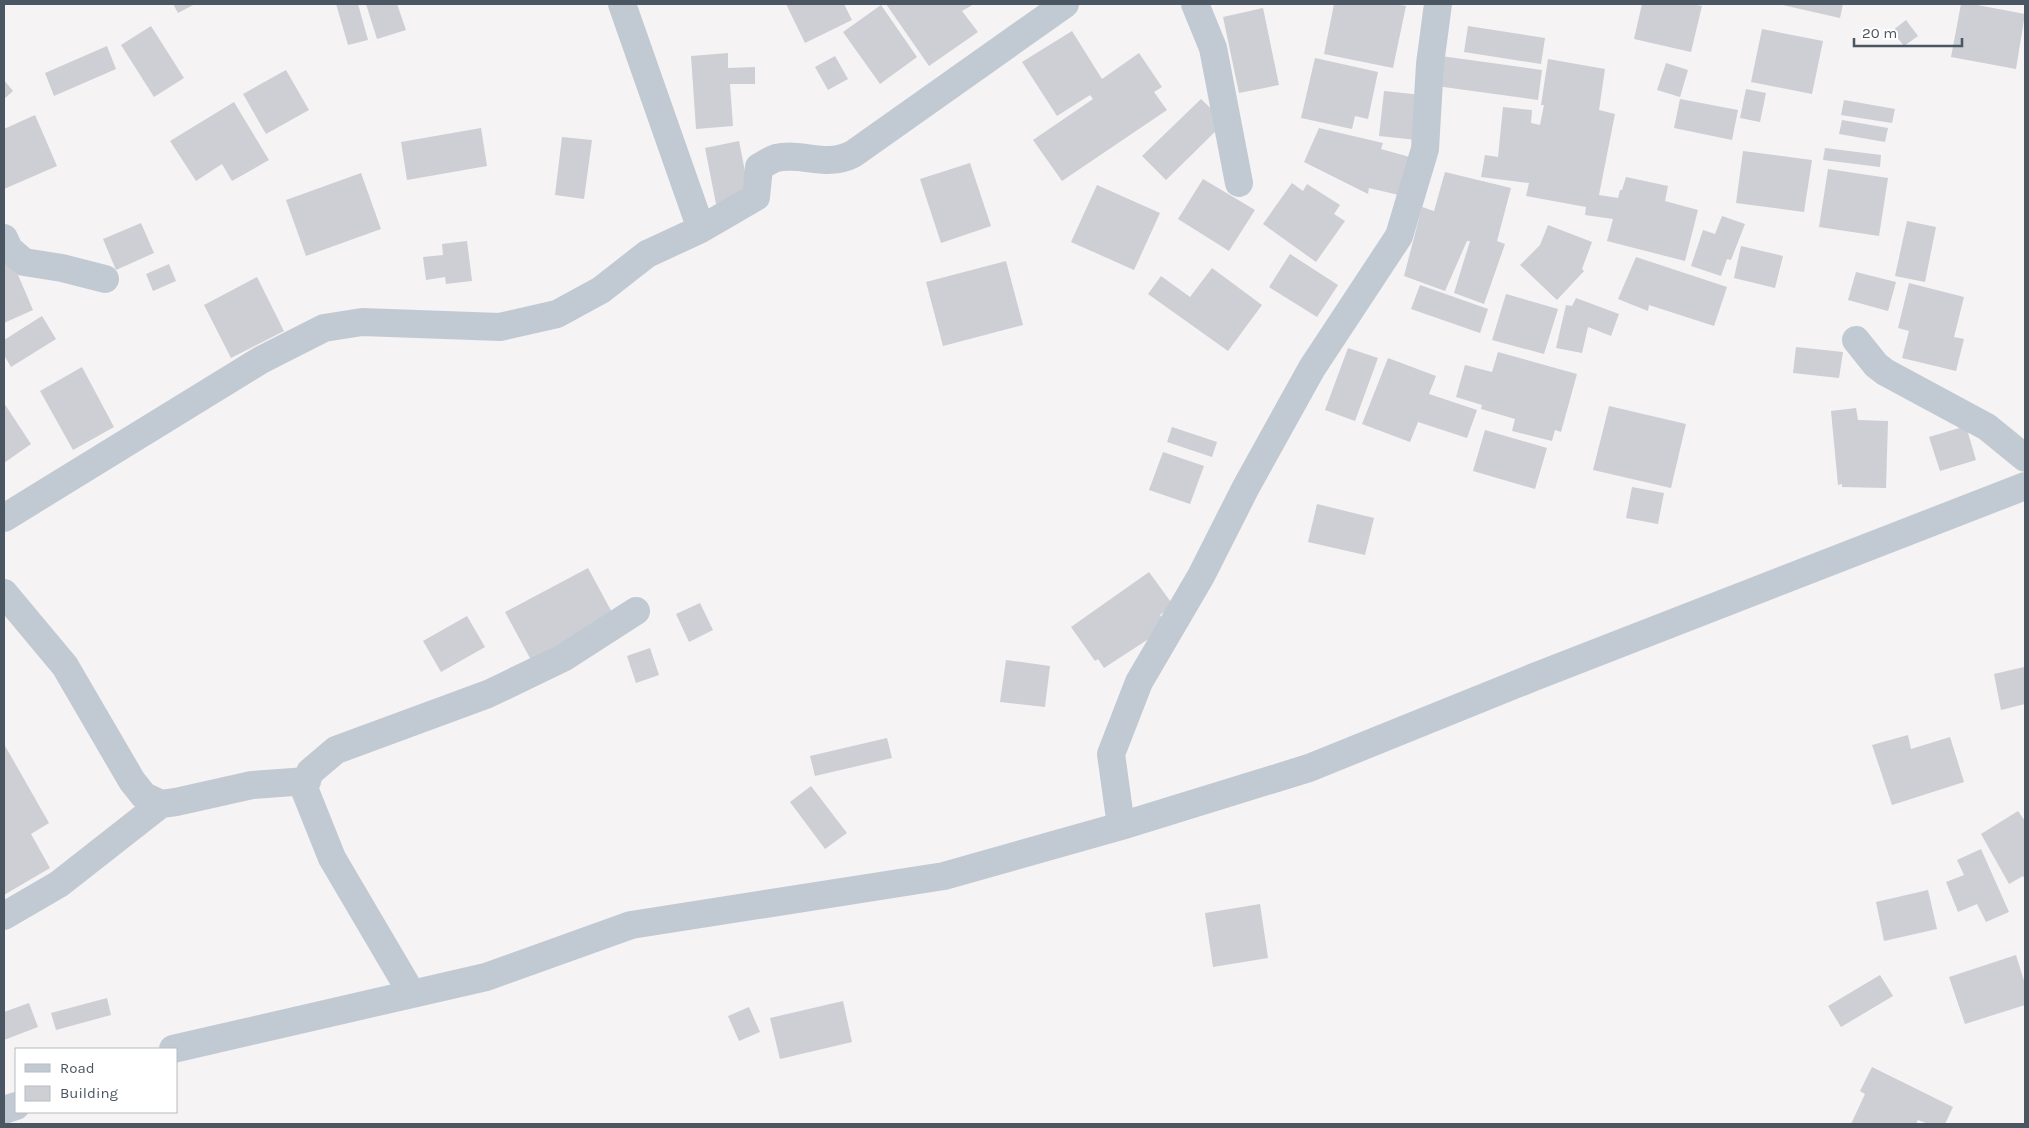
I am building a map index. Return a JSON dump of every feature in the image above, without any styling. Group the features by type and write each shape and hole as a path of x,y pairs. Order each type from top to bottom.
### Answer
{"street":[{"path":"622,4 702,229"},
{"path":"1195,4 1212,48 1239,183"},
{"path":"1121,826 1111,754 1139,682 1201,576 1246,487 1312,368 1399,236 1425,149 1430,64 1438,4"},
{"path":"4,518 261,360 324,328 362,322 500,327 557,314 601,290 647,254 702,229 756,196 759,168 774,159 787,157 835,161 853,154 898,124 1052,8"},
{"path":"4,238 9,249 24,262 62,268 105,279"},
{"path":"1856,340 1876,365 1885,372 1987,427 2025,458"},
{"path":"178,1048 486,977 631,925 944,876 1121,826 1309,768 1534,677 2025,486"},
{"path":"4,593 65,666 132,781 144,796 160,804"},
{"path":"412,994 332,858 304,788 310,772 336,750 488,694 563,658 636,611"},
{"path":"4,916 59,884 160,804 252,785 307,781"}],"building":[{"path":"173,4 195,4 178,13"},
{"path":"336,4 358,4 368,40 348,45"},
{"path":"366,4 397,4 406,30 377,39"},
{"path":"786,4 844,4 852,20 805,43"},
{"path":"886,4 974,4 962,11 978,32 929,66"},
{"path":"1334,4 1394,4 1406,6 1393,68 1324,54"},
{"path":"1642,4 1690,4 1702,6 1691,52 1634,39"},
{"path":"1778,4 1843,4 1840,18"},
{"path":"1961,4 1972,4 2025,14 2016,69 1951,57"},
{"path":"881,5 917,57 880,84 843,32"},
{"path":"1263,8 1279,85 1239,93 1223,17"},
{"path":"1906,20 1918,36 1904,46 1892,31"},
{"path":"151,26 184,78 154,97 121,45"},
{"path":"1468,26 1545,38 1541,64 1464,52"},
{"path":"1762,29 1823,41 1812,94 1751,82"},
{"path":"1072,31 1102,79 1139,53 1162,87 1154,92 1167,110 1062,181 1033,140 1093,99 1090,95 1057,116 1022,62"},
{"path":"107,46 116,69 54,96 45,73"},
{"path":"728,53 728,68 755,67 755,84 730,84 733,126 696,129 691,56"},
{"path":"835,56 848,79 828,90 815,67"},
{"path":"1441,56 1542,70 1538,100 1436,86"},
{"path":"1315,58 1378,72 1368,119 1355,116 1352,129 1301,118"},
{"path":"1548,59 1605,69 1599,110 1615,114 1599,195 1618,198 1626,177 1668,186 1665,201 1698,210 1685,261 1607,241 1613,219 1585,215 1586,207 1526,196 1529,183 1481,177 1485,155 1498,157 1503,107 1532,110 1531,123 1540,125 1544,105 1541,105"},
{"path":"1666,63 1688,70 1680,97 1657,90"},
{"path":"286,70 309,110 266,134 243,94"},
{"path":"4,80 13,91 4,99"},
{"path":"1746,89 1766,93 1760,122 1740,118"},
{"path":"1384,91 1422,95 1417,140 1379,136"},
{"path":"1201,99 1225,122 1166,180 1142,156"},
{"path":"1680,99 1738,110 1732,140 1674,128"},
{"path":"1844,100 1895,109 1892,123 1841,115"},
{"path":"234,102 269,160 232,181 222,164 196,181 170,141"},
{"path":"35,115 57,166 4,189 4,129"},
{"path":"1842,120 1888,128 1885,142 1839,134"},
{"path":"481,128 487,166 407,180 401,142"},
{"path":"1319,128 1383,143 1381,149 1417,159 1407,197 1369,188 1368,194 1304,162"},
{"path":"562,137 592,140 584,199 555,195"},
{"path":"739,141 750,197 716,204 705,148"},
{"path":"1825,148 1881,155 1880,167 1823,160"},
{"path":"1743,151 1812,160 1804,212 1736,203"},
{"path":"970,163 991,226 941,243 920,179"},
{"path":"1828,169 1888,178 1879,236 1819,227"},
{"path":"1445,172 1511,188 1497,241 1505,244 1484,304 1454,293 1470,241 1467,241 1445,291 1404,276 1422,207 1434,211"},
{"path":"361,173 381,229 306,256 286,200"},
{"path":"1203,179 1255,210 1229,251 1178,219"},
{"path":"1292,183 1303,191 1307,184 1340,205 1334,214 1345,221 1316,262 1263,224"},
{"path":"1097,185 1160,213 1134,270 1071,242"},
{"path":"1722,216 1745,224 1731,260 1727,259 1721,276 1691,266 1703,230 1715,234"},
{"path":"1907,221 1936,227 1925,282 1895,276"},
{"path":"141,223 154,253 116,270 103,239"},
{"path":"1548,225 1592,242 1582,269 1584,271 1557,300 1520,265 1540,245"},
{"path":"467,241 472,281 446,284 445,277 426,280 423,257 443,255 442,244"},
{"path":"4,242 33,310 4,323"},
{"path":"1741,246 1783,256 1775,288 1734,278"},
{"path":"1290,254 1338,285 1317,317 1269,287"},
{"path":"1636,257 1727,287 1714,326 1649,305 1648,311 1618,299"},
{"path":"1006,261 1023,325 943,346 926,282"},
{"path":"169,264 176,281 153,291 146,274"},
{"path":"1212,268 1262,305 1228,351 1148,294 1161,276 1190,297"},
{"path":"1856,272 1896,282 1888,311 1848,300"},
{"path":"257,277 284,331 231,358 204,305"},
{"path":"1909,283 1964,297 1954,337 1964,339 1956,371 1902,358 1909,331 1898,328"},
{"path":"1420,285 1488,309 1480,333 1411,309"},
{"path":"1506,294 1558,309 1544,354 1492,340"},
{"path":"1576,298 1619,314 1611,336 1588,327 1582,353 1556,348 1566,305 1572,306"},
{"path":"42,316 56,339 11,367 4,355 4,340"},
{"path":"1796,347 1843,352 1839,378 1793,373"},
{"path":"1348,348 1378,358 1355,421 1325,410"},
{"path":"1498,352 1577,374 1561,432 1555,430 1552,441 1512,431 1515,419 1481,409 1482,405 1456,397 1465,365 1492,372"},
{"path":"1388,358 1436,376 1429,394 1477,410 1467,438 1418,422 1410,442 1362,424"},
{"path":"82,367 114,427 73,450 40,391"},
{"path":"4,403 31,444 4,463"},
{"path":"1609,406 1686,424 1671,488 1593,470"},
{"path":"1856,408 1858,420 1888,421 1886,488 1842,487 1842,484 1838,485 1831,411"},
{"path":"1966,426 1976,460 1940,471 1929,437"},
{"path":"1172,427 1217,442 1212,457 1167,442"},
{"path":"1485,430 1547,448 1535,489 1473,471"},
{"path":"1163,452 1204,466 1190,504 1149,490"},
{"path":"1632,487 1664,493 1658,524 1626,518"},
{"path":"1317,504 1374,518 1365,555 1308,542"},
{"path":"588,568 614,616 531,660 505,612"},
{"path":"1149,572 1173,605 1160,615 1167,627 1104,668 1098,659 1095,661 1071,627"},
{"path":"700,603 713,630 689,642 676,614"},
{"path":"467,616 485,647 441,672 423,641"},
{"path":"650,648 659,675 636,683 627,656"},
{"path":"1006,660 1050,666 1045,707 1000,702"},
{"path":"2024,667 2025,704 2001,710 1994,674"},
{"path":"1908,735 1911,749 1950,737 1964,782 1892,805 1872,745"},
{"path":"887,738 892,758 815,776 810,756"},
{"path":"4,744 49,823 31,834 50,868 4,895"},
{"path":"811,786 847,833 825,849 790,802"},
{"path":"2018,811 2025,821 2025,880 2023,876 2009,884 1981,834"},
{"path":"1981,849 2009,912 1986,922 1977,904 1958,912 1946,882 1964,875 1957,860"},
{"path":"1928,890 1937,929 1884,941 1876,902"},
{"path":"1260,904 1268,958 1213,967 1205,913"},
{"path":"2016,955 2025,984 2025,1005 1965,1024 1949,977"},
{"path":"1880,975 1893,996 1841,1027 1828,1006"},
{"path":"107,998 111,1015 56,1030 51,1013"},
{"path":"843,1001 852,1042 780,1059 770,1018"},
{"path":"29,1003 38,1027 4,1040 4,1012"},
{"path":"749,1007 760,1032 739,1041 728,1016"},
{"path":"1872,1067 1953,1107 1945,1124 1928,1124 1918,1120 1916,1124 1851,1124 1865,1094 1860,1091"}]}
